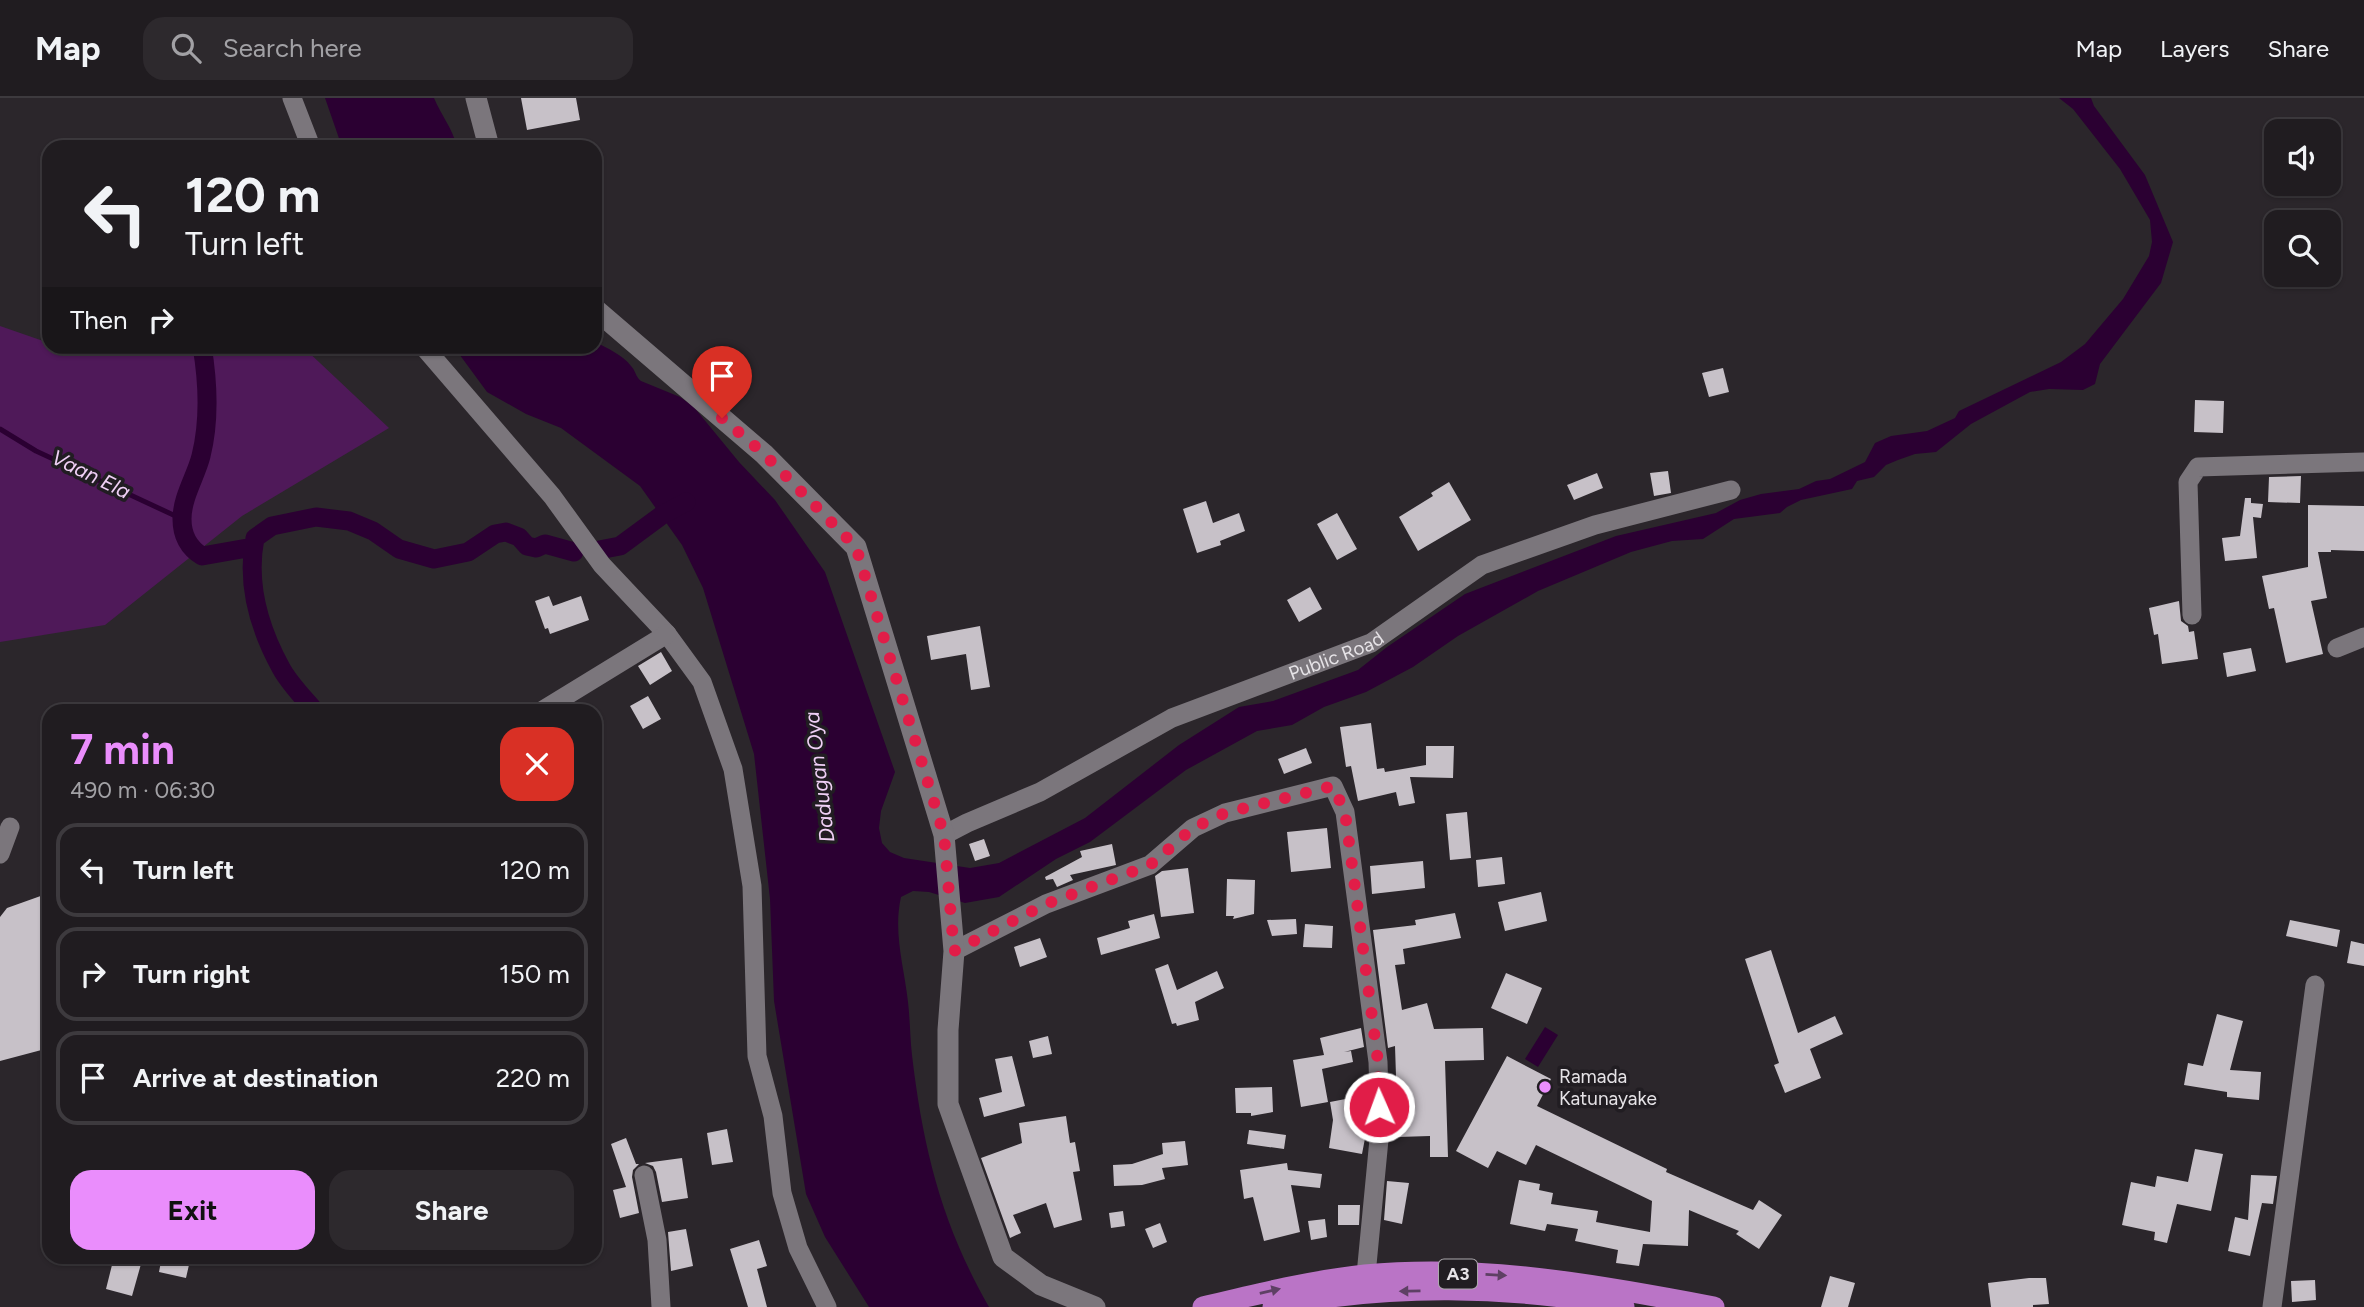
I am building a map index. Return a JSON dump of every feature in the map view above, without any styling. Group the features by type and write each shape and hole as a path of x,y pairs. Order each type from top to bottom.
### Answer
{"highway":[{"name":"A3","path":"1203,1307 1315,1282 1366,1275 1451,1273 1546,1278 1714,1307"},
{"name":"A3","path":"1273,1307 1367,1292 1450,1291 1544,1296 1625,1307"}],"street":[{"path":"292,98 308,140"},
{"path":"476,98 487,140"},
{"path":"602,315 764,454 856,547 945,846 954,951 948,1030 948,1104 1003,1257 1041,1285 1095,1307"},
{"path":"431,354 552,496 602,565 667,634 702,682 733,769 752,886 757,1055 773,1116 782,1193 798,1248 827,1307"},
{"path":"2192,615 2188,482 2198,467 2364,462"},
{"name":"Public Road","path":"945,846 967,823 1040,792 1172,718 1371,643 1482,565 1595,525 1731,491"},
{"path":"552,704 667,634"},
{"path":"2337,648 2364,637"},
{"path":"954,951 1046,904 1150,865 1193,828 1225,813 1333,786 1345,812 1378,1062 1380,1129 1366,1275"},
{"path":"0,854 10,827"},
{"path":"2272,1307 2315,985"},
{"path":"645,1175 657,1240 661,1307"}],"shaded area":[{"path":"0,326 42,341 42,354 310,354 389,428 242,516 105,625 0,642"}],"water":[{"path":"325,98 434,98 455,140 340,140"},
{"name":"Dadugan Oya","path":"2059,98 2091,98 2094,106 2145,175 2173,242 2161,283 2100,364 2095,384 2083,390 2049,389 2030,392 1971,424 1936,452 1915,454 1886,465 1874,477 1857,481 1852,489 1801,500 1780,513 1734,519 1703,539 1672,541 1631,552 1538,591 1458,636 1413,667 1366,692 1324,707 1292,725 1257,731 1186,770 1090,842 1056,859 999,897 965,903 929,892 913,891 901,897 898,924 900,950 922,1122 947,1216 989,1307 869,1307 825,1237 806,1194 774,1001 770,899 754,754 703,588 682,545 640,486 561,428 526,414 487,392 459,354 602,354 602,346 624,358 641,381 680,397 693,406 739,462 775,500 825,572 895,772 881,811 879,828 882,843 890,852 904,858 970,868 999,863 1085,818 1179,745 1239,707 1273,701 1358,670 1465,594 1616,536 1716,513 1740,500 1799,489 1816,481 1830,479 1865,462 1875,443 1891,436 1927,431 1955,418 1959,411 2061,362 2085,344 2123,299 2149,256 2152,242 2150,220 2120,169 2073,109"},
{"path":"1545,1027 1558,1035 1538,1067 1525,1059"}],"building":[{"path":"521,98 576,98 580,120 527,130"},
{"path":"1723,368 1729,392 1709,397 1702,373"},
{"path":"2195,400 2224,401 2223,433 2194,432"},
{"path":"1668,471 1671,493 1654,496 1650,473"},
{"path":"1597,473 1603,488 1574,500 1567,485"},
{"path":"2301,476 2300,503 2268,502 2269,477"},
{"path":"1449,482 1471,520 1418,551 1399,517 1433,496 1431,493"},
{"path":"2245,498 2251,498 2251,503 2263,504 2261,518 2253,517 2257,558 2225,561 2222,538 2240,536"},
{"path":"1206,501 1213,523 1239,513 1245,531 1220,541 1221,545 1197,553 1183,509"},
{"path":"2308,505 2364,506 2364,551 2318,552 2327,598 2311,601 2323,654 2286,663 2274,608 2269,609 2262,576 2308,567"},
{"path":"1337,513 1357,549 1337,560 1317,524"},
{"path":"1310,587 1322,609 1299,622 1287,600"},
{"path":"549,596 553,606 581,596 589,620 550,634 548,628 545,629 535,601"},
{"path":"2179,601 2181,621 2188,626 2189,632 2194,631 2198,659 2162,664 2158,634 2154,635 2149,608"},
{"path":"980,626 990,687 971,690 966,654 931,660 927,636"},
{"path":"2251,648 2256,671 2227,677 2223,653"},
{"path":"661,652 672,671 650,685 638,666"},
{"path":"648,696 661,719 643,729 630,706"},
{"path":"1371,723 1377,769 1384,768 1385,772 1426,765 1426,746 1454,746 1453,778 1410,777 1415,803 1399,806 1396,792 1358,801 1351,766 1346,767 1340,727"},
{"path":"1306,748 1312,763 1284,774 1278,759"},
{"path":"1467,812 1471,858 1450,860 1446,814"},
{"path":"1327,828 1331,868 1291,872 1287,832"},
{"path":"984,839 990,856 975,861 969,844"},
{"path":"1112,844 1116,865 1070,875 1073,880 1057,887 1053,879 1046,880 1045,877 1082,857 1080,851"},
{"path":"1502,857 1505,884 1478,887 1476,860"},
{"path":"1423,861 1425,888 1372,894 1370,866"},
{"path":"1188,868 1194,913 1161,917 1155,876 1162,871"},
{"path":"1227,879 1255,880 1254,914 1233,919 1234,916 1226,916"},
{"path":"1541,892 1547,921 1505,931 1498,902"},
{"path":"42,896 42,1050 0,1061 0,917 7,908"},
{"path":"1455,913 1461,938 1403,949 1405,964 1395,965 1402,1010 1427,1003 1434,1029 1483,1028 1484,1060 1445,1061 1448,1157 1430,1157 1430,1136 1398,1137 1395,1046 1388,1048 1373,930 1416,925 1415,920"},
{"path":"1154,914 1160,938 1101,955 1097,938 1130,928 1128,921"},
{"path":"1296,919 1297,934 1272,936 1267,920"},
{"path":"2290,920 2340,930 2337,947 2286,936"},
{"path":"1305,924 1333,926 1332,948 1303,947"},
{"path":"1040,938 1047,957 1020,967 1014,947"},
{"path":"2351,941 2364,944 2364,966 2347,963"},
{"path":"1771,950 1798,1033 1835,1016 1843,1034 1810,1049 1821,1078 1785,1093 1774,1065 1779,1063 1745,959"},
{"path":"1168,964 1177,990 1217,971 1224,988 1195,1002 1199,1020 1177,1026 1176,1023 1172,1024 1155,969"},
{"path":"1506,973 1542,988 1527,1024 1491,1008"},
{"path":"2217,1014 2243,1021 2230,1070 2261,1072 2259,1100 2227,1097 2227,1092 2184,1085 2188,1063 2203,1066"},
{"path":"1361,1028 1364,1047 1344,1052 1351,1051 1353,1062 1322,1069 1328,1102 1301,1107 1293,1060 1324,1055 1320,1038"},
{"path":"1048,1036 1052,1054 1033,1058 1029,1041"},
{"path":"1012,1056 1025,1106 984,1117 979,1098 1002,1092 995,1059"},
{"path":"1507,1056 1551,1079 1537,1106 1667,1169 1666,1172 1753,1210 1759,1200 1782,1215 1759,1249 1736,1234 1739,1231 1689,1210 1688,1246 1643,1244 1639,1266 1616,1263 1618,1250 1575,1241 1578,1229 1547,1224 1545,1231 1510,1224 1519,1180 1540,1184 1539,1190 1553,1193 1551,1204 1598,1211 1596,1222 1650,1232 1652,1201 1536,1145 1526,1165 1497,1151 1488,1168 1456,1151"},
{"path":"1272,1087 1273,1112 1251,1116 1251,1113 1236,1113 1235,1088"},
{"path":"1361,1096 1367,1128 1362,1154 1329,1148 1333,1120 1330,1102"},
{"path":"1066,1116 1070,1143 1075,1142 1080,1171 1073,1172 1082,1220 1054,1228 1046,1203 1013,1215 1021,1233 1010,1238 981,1158 1022,1143 1019,1123"},
{"path":"727,1129 733,1162 712,1165 707,1133"},
{"path":"1249,1130 1286,1135 1284,1149 1247,1144"},
{"path":"626,1138 636,1164 639,1164 633,1170 632,1177 639,1213 620,1218 613,1190 626,1187 611,1144"},
{"path":"1185,1141 1188,1165 1162,1168 1165,1179 1142,1185 1114,1186 1113,1165 1132,1164 1163,1154 1162,1143"},
{"path":"2195,1149 2223,1154 2211,1211 2177,1204 2167,1243 2154,1240 2155,1232 2122,1225 2131,1182 2155,1187 2157,1176 2188,1182"},
{"path":"682,1158 688,1198 662,1202 656,1172 653,1166 645,1163"},
{"path":"1287,1163 1288,1170 1322,1174 1320,1188 1291,1185 1300,1232 1264,1241 1253,1197 1244,1199 1240,1170"},
{"path":"2251,1175 2277,1176 2273,1204 2262,1203 2250,1256 2228,1251 2235,1217 2248,1220"},
{"path":"1387,1181 1409,1183 1402,1224 1384,1220"},
{"path":"1338,1205 1360,1205 1359,1225 1338,1225"},
{"path":"1123,1211 1125,1226 1111,1228 1109,1213"},
{"path":"1325,1219 1327,1237 1311,1240 1308,1221"},
{"path":"1160,1223 1167,1242 1153,1248 1145,1229"},
{"path":"686,1229 693,1266 671,1271 668,1232"},
{"path":"759,1240 767,1266 757,1269 767,1307 748,1307 730,1249"},
{"path":"112,1264 141,1264 132,1296 106,1289"},
{"path":"160,1264 189,1264 186,1278 159,1272"},
{"path":"1830,1276 1855,1283 1848,1307 1821,1307"},
{"path":"2046,1278 2049,1304 2033,1307 1991,1307 1988,1283"},
{"path":"2315,1280 2316,1300 2292,1302 2291,1281"}],"waterway":[{"path":"203,354 207,387 206,429 201,456 184,503 183,530 190,545 202,556 253,547"},
{"name":"Vaan Ela","path":"0,429 36,451 182,519"},
{"path":"599,550 620,546 662,515 686,502"},
{"path":"309,704 281,668 266,637 256,605 252,572 255,538 272,526 316,517 349,521 373,531 399,549 434,559 468,552 495,534 506,532 519,537 527,546 536,548 545,544 574,552"}],"place":[{"name":"Ramada Katunayake","path":"1545,1087"}],"route":[{"path":"722,418 764,454 856,547 944,835 954,951 1046,904 1150,865 1193,828 1225,813 1333,786 1345,812 1378,1062 1379,1107"}]}
